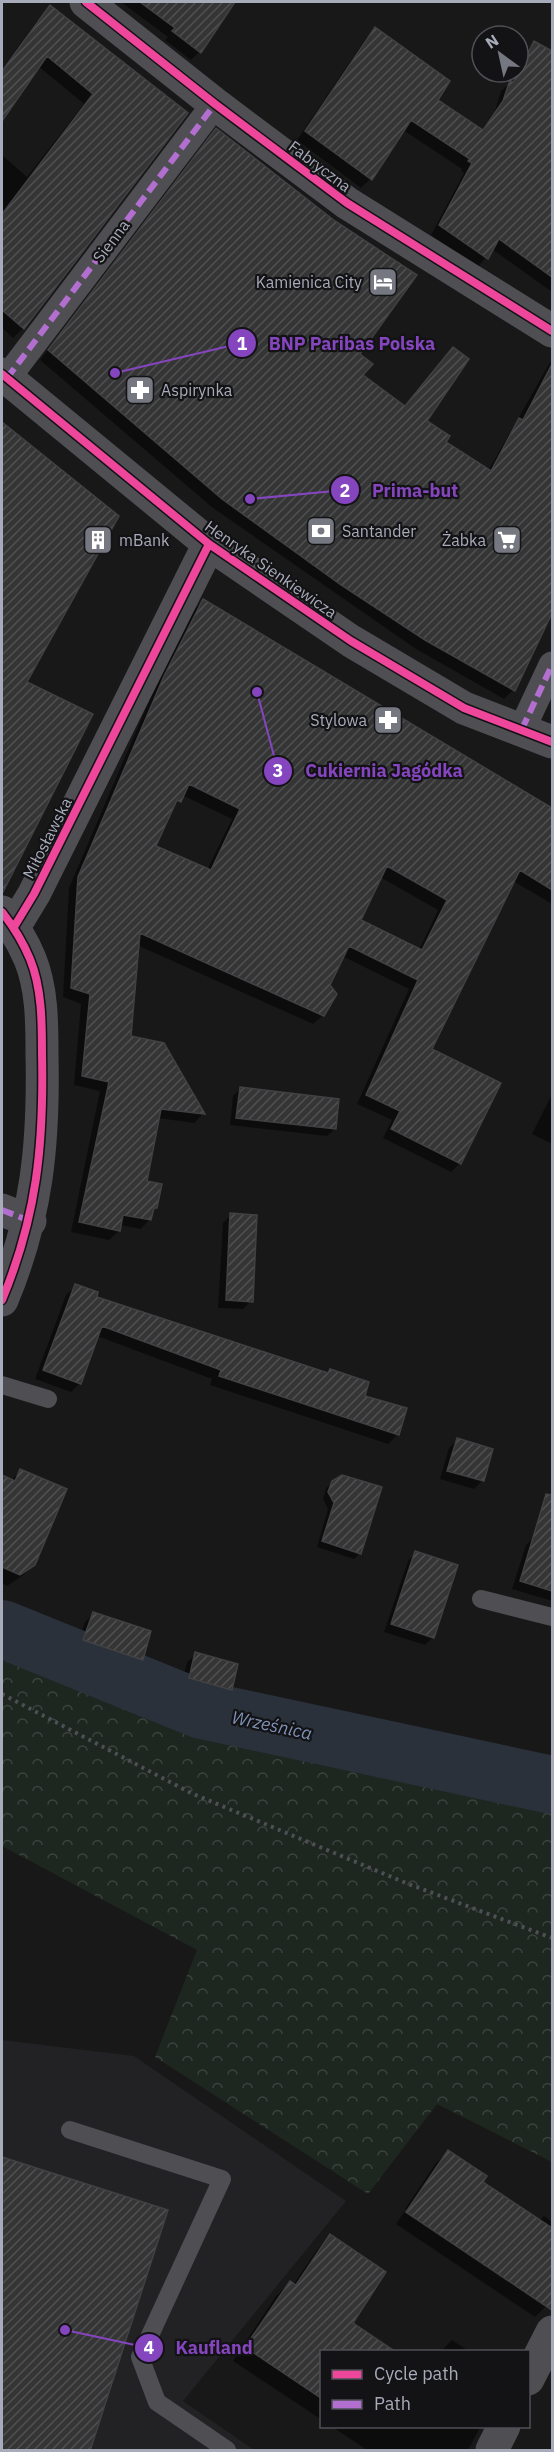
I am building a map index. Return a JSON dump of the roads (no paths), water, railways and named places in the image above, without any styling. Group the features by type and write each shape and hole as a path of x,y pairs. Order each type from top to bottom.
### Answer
{"street":[{"name":"Fabryczna","path":"86,2 214,104 347,203 552,331"},
{"name":"Sienna","path":"4,376 214,104"},
{"name":"Henryka Sienkiewicza","path":"4,376 209,544 361,647 464,708 552,742"},
{"name":"Miłosławska","path":"2,1300 16,1215 38,1176 42,1127 42,1024 38,988 30,959 8,919 34,894 209,544"},
{"path":"522,729 552,665"},
{"path":"530,2375 552,2332"},
{"path":"492,2451 504,2428"}],"lane":[{"path":"2,1385 48,1399"},
{"path":"482,1599 552,1617"},
{"path":"70,2130 222,2179 140,2357 157,2403 227,2451"}],"waterway":[{"name":"Wrześnica","path":"2,1629 202,1710 552,1785"}],"place":[{"name":"Kamienica City","path":"383,282"},
{"name":"BNP Paribas Polska","path":"115,373"},
{"name":"Aspirynka","path":"140,390"},
{"name":"Prima-but","path":"250,499"},
{"name":"Santander","path":"321,531"},
{"name":"mBank","path":"98,540"},
{"name":"Żabka","path":"507,540"},
{"name":"Cukiernia Jagódka","path":"257,692"},
{"name":"Stylowa","path":"388,720"},
{"name":"Kaufland","path":"65,2330"}]}
